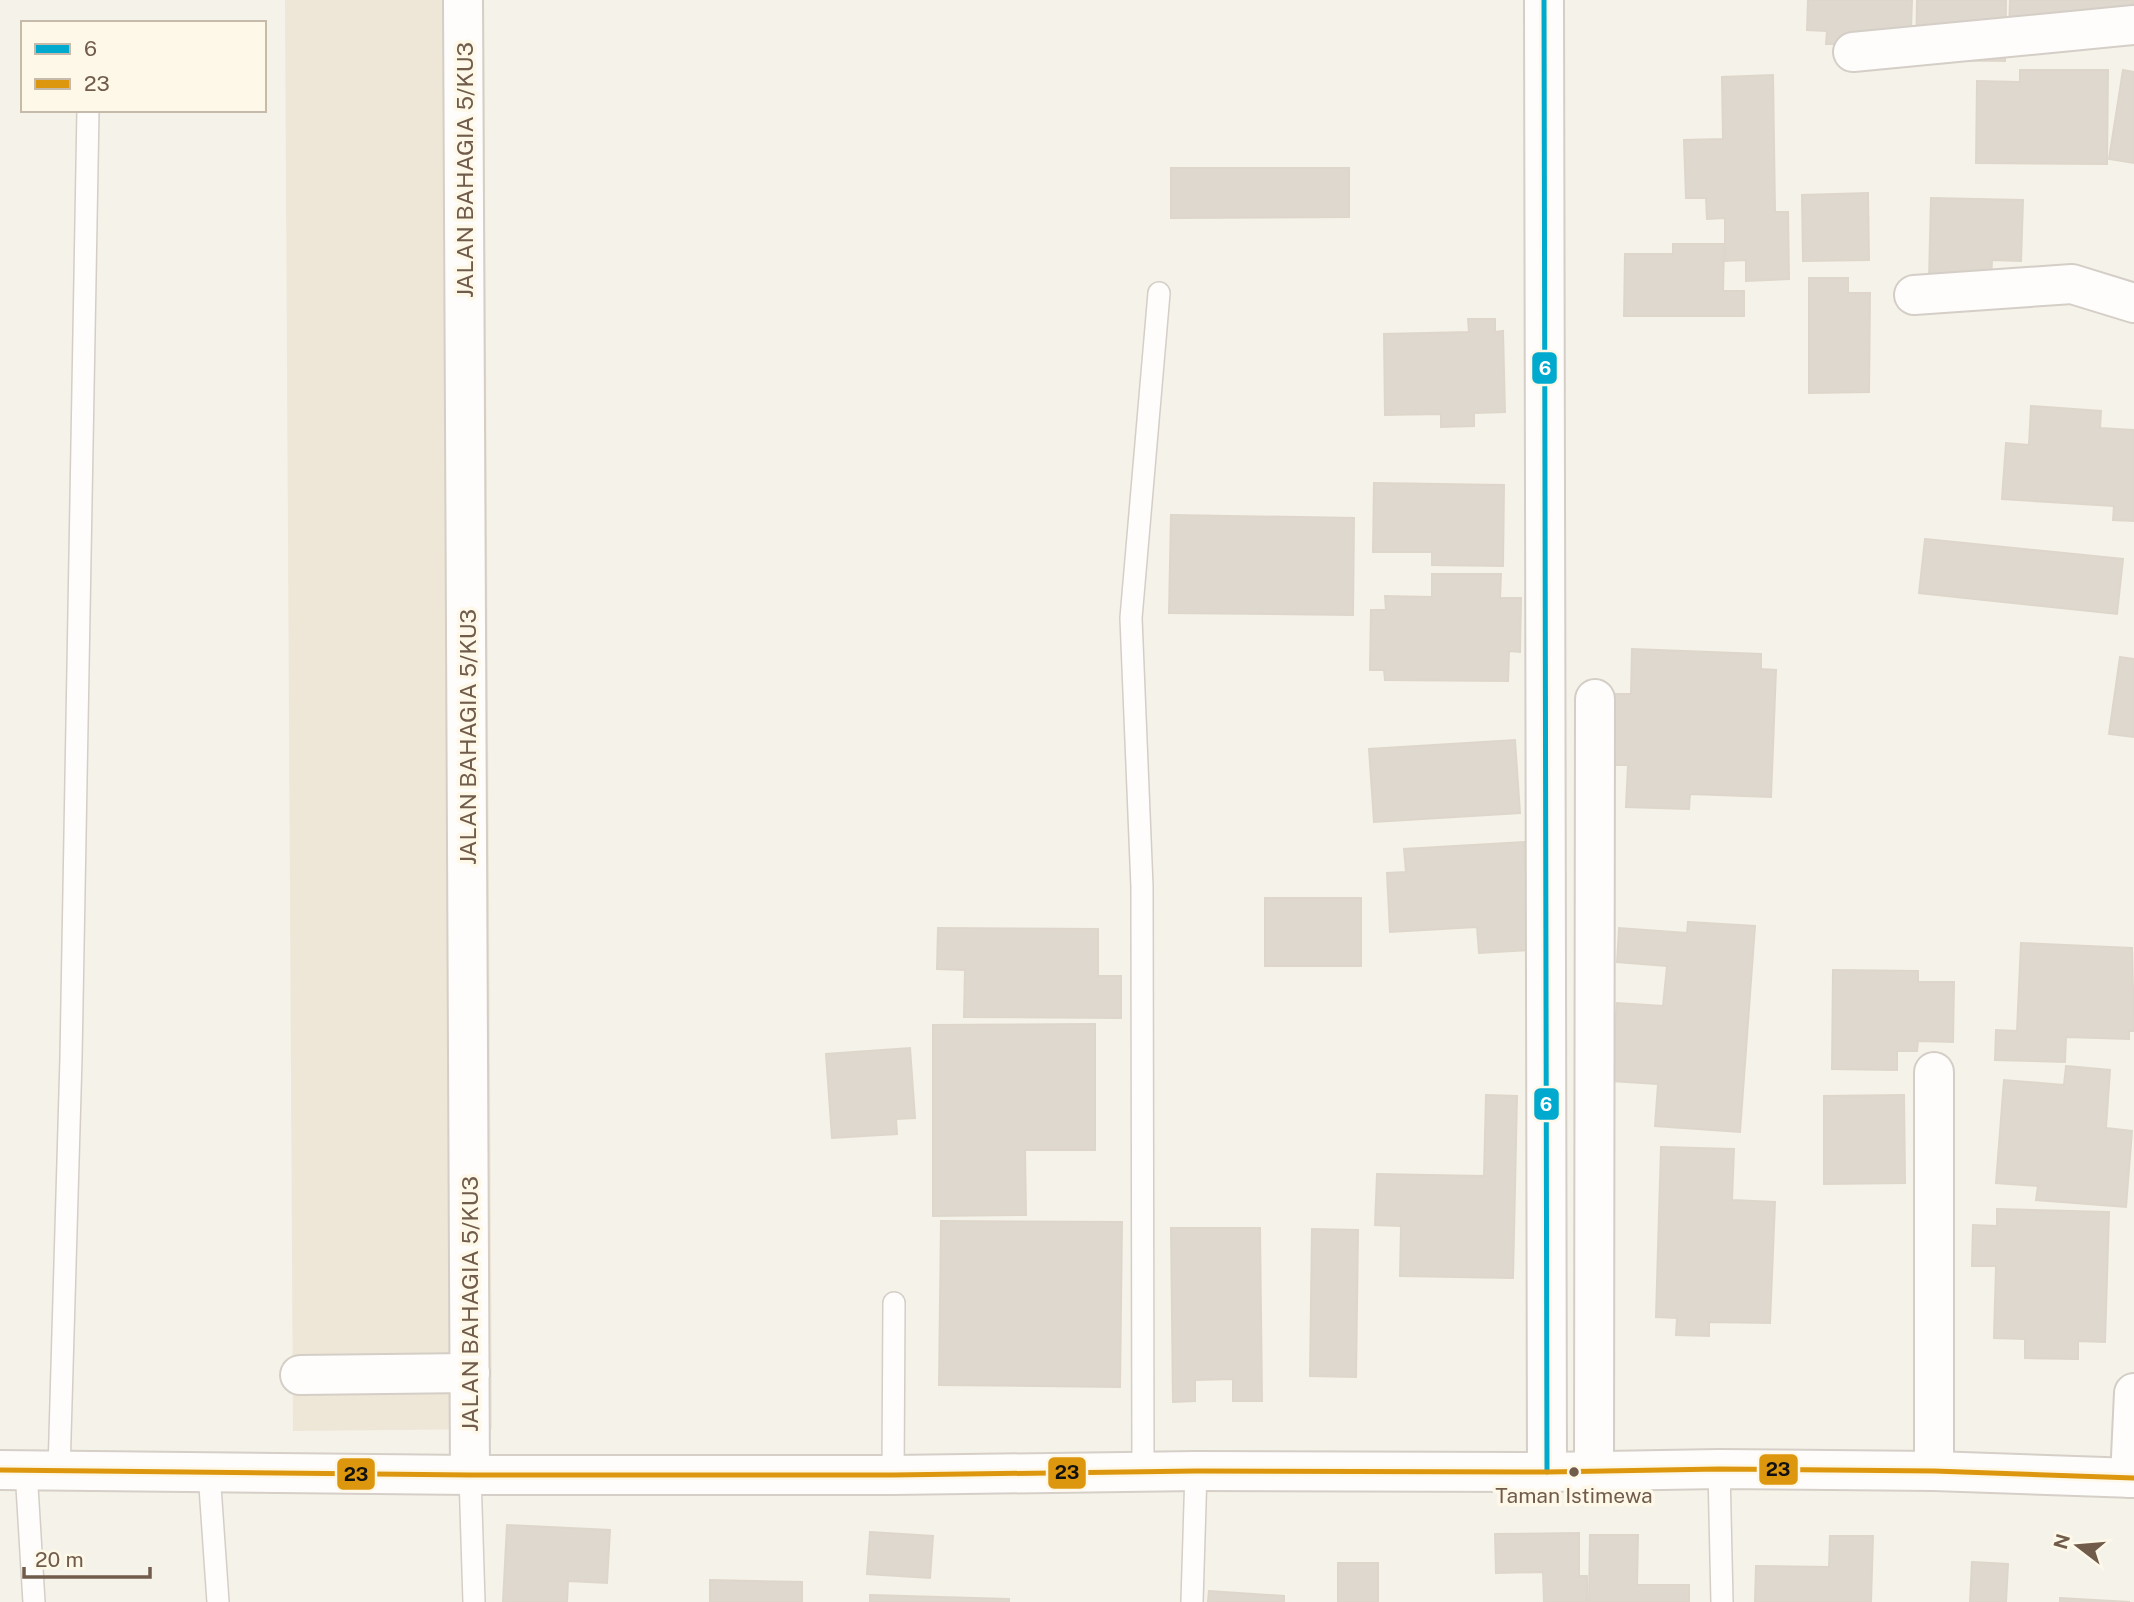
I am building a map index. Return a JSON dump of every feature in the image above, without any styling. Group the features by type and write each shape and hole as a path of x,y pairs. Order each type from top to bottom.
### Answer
{"street":[{"name":"JALAN BAHAGIA 5/KU3","path":"463,0 470,1475"},
{"path":"1544,0 1547,1472"},
{"path":"1853,51 2134,25"},
{"path":"1914,295 2072,284 2134,303"},
{"path":"1594,1470 1595,699"},
{"path":"1934,1072 1934,1471"},
{"path":"300,1375 470,1373"},
{"path":"28,1470 470,1475 893,1475 1719,1469 1934,1471 2132,1478 2134,1393"}],"lane":[{"path":"34,1602 28,1470 71,1044 88,112"},
{"path":"1143,1473 1142,887 1131,618 1159,293"},
{"path":"893,1475 894,1303"},
{"path":"1719,1469 1722,1602"},
{"path":"1192,1602 1195,1471"},
{"path":"209,1472 218,1602"},
{"path":"470,1475 474,1602"}],"shaded area":[{"path":"285,0 484,0 492,1429 293,1431"}],"building":[{"path":"1808,0 1912,0 1910,57 1857,44 1826,44 1827,31 1807,30"},
{"path":"1917,0 2006,0 2005,61 1916,60"},
{"path":"2010,0 2134,0 2134,28 2009,32"},
{"path":"2020,70 2108,70 2107,164 1976,163 1977,81 2020,82"},
{"path":"2123,70 2134,72 2134,163 2109,159"},
{"path":"1773,75 1775,212 1788,212 1789,279 1746,281 1746,260 1725,261 1725,218 1707,219 1706,198 1686,198 1684,140 1723,139 1722,77"},
{"path":"1171,168 1349,168 1349,217 1171,218"},
{"path":"1868,193 1869,260 1803,261 1802,195"},
{"path":"1931,198 2023,200 2021,261 1992,260 1991,281 1929,280"},
{"path":"1673,244 1724,244 1723,291 1744,291 1744,316 1624,316 1625,254 1673,254"},
{"path":"1809,278 1848,278 1848,293 1870,293 1869,392 1809,393"},
{"path":"1468,319 1495,319 1495,332 1503,331 1505,412 1474,413 1474,426 1441,427 1441,414 1385,415 1384,334 1469,332"},
{"path":"2031,406 2101,411 2100,428 2134,430 2134,521 2113,520 2114,506 2002,499 2006,443 2029,445"},
{"path":"1374,483 1504,485 1503,566 1432,565 1432,552 1373,552"},
{"path":"1171,515 1354,518 1353,615 1169,613"},
{"path":"1925,539 2123,559 2117,614 1919,593"},
{"path":"1432,574 1501,574 1500,598 1521,598 1520,652 1509,651 1508,681 1385,680 1384,670 1370,670 1371,610 1386,610 1385,596 1432,597"},
{"path":"1632,649 1761,654 1761,669 1776,670 1771,797 1690,794 1689,809 1626,807 1628,765 1612,765 1615,694 1631,694"},
{"path":"2120,657 2134,659 2134,737 2109,734"},
{"path":"1515,740 1520,813 1374,822 1369,749"},
{"path":"1524,842 1529,950 1479,953 1477,927 1390,932 1387,873 1406,872 1404,849"},
{"path":"1265,898 1361,898 1361,966 1265,966"},
{"path":"1688,922 1755,926 1740,1132 1655,1126 1658,1084 1611,1081 1617,1003 1663,1006 1667,966 1617,962 1619,928 1687,933"},
{"path":"938,928 1098,929 1098,976 1121,976 1121,1018 964,1017 965,970 937,969"},
{"path":"2021,943 2132,948 2134,1031 2129,1031 2129,1039 2066,1037 2065,1062 1995,1060 1996,1030 2017,1031"},
{"path":"1833,970 1918,971 1918,982 1954,982 1953,1042 1918,1041 1917,1051 1897,1051 1897,1070 1832,1069"},
{"path":"1095,1024 1095,1150 1025,1150 1026,1215 933,1216 933,1025"},
{"path":"910,1048 915,1118 896,1119 897,1134 832,1138 826,1054"},
{"path":"2066,1066 2110,1070 2106,1128 2132,1131 2126,1207 2036,1200 2038,1186 1996,1183 2004,1080 2064,1085"},
{"path":"1486,1095 1517,1096 1513,1278 1400,1276 1401,1226 1375,1225 1377,1174 1484,1176"},
{"path":"1904,1095 1905,1183 1824,1184 1824,1096"},
{"path":"1661,1147 1734,1149 1732,1200 1775,1202 1770,1323 1709,1322 1709,1336 1676,1335 1677,1318 1656,1317"},
{"path":"1997,1209 2109,1212 2105,1342 2078,1341 2078,1359 2025,1358 2025,1339 1994,1338 1996,1266 1972,1266 1973,1225 1997,1226"},
{"path":"941,1221 1122,1222 1120,1387 939,1385"},
{"path":"1171,1228 1260,1228 1262,1401 1233,1401 1233,1379 1195,1380 1195,1401 1173,1402"},
{"path":"1312,1229 1358,1230 1356,1377 1310,1376"},
{"path":"507,1525 610,1530 607,1583 568,1581 567,1602 503,1602"},
{"path":"870,1532 933,1536 930,1578 867,1574"},
{"path":"1579,1533 1579,1576 1587,1576 1587,1602 1544,1602 1543,1572 1496,1573 1495,1534"},
{"path":"1590,1535 1638,1535 1637,1585 1689,1585 1689,1602 1589,1602"},
{"path":"1830,1536 1873,1536 1871,1602 1755,1602 1756,1566 1829,1567"},
{"path":"1972,1562 2008,1564 2006,1602 1970,1602"},
{"path":"1338,1563 1378,1563 1378,1602 1338,1602"},
{"path":"710,1580 802,1582 802,1602 710,1602"},
{"path":"1209,1591 1284,1596 1284,1602 1208,1602"},
{"path":"870,1595 1009,1599 1009,1602 870,1602"},
{"path":"2060,1598 2130,1602 2060,1602"}],"transit line":[{"name":"6","path":"1544,0 1547,1472"},
{"name":"23","path":"0,1470 470,1475 893,1475 1719,1469 1934,1471 2134,1478"}],"place":[{"name":"Taman Istimewa","path":"1574,1472"}]}
